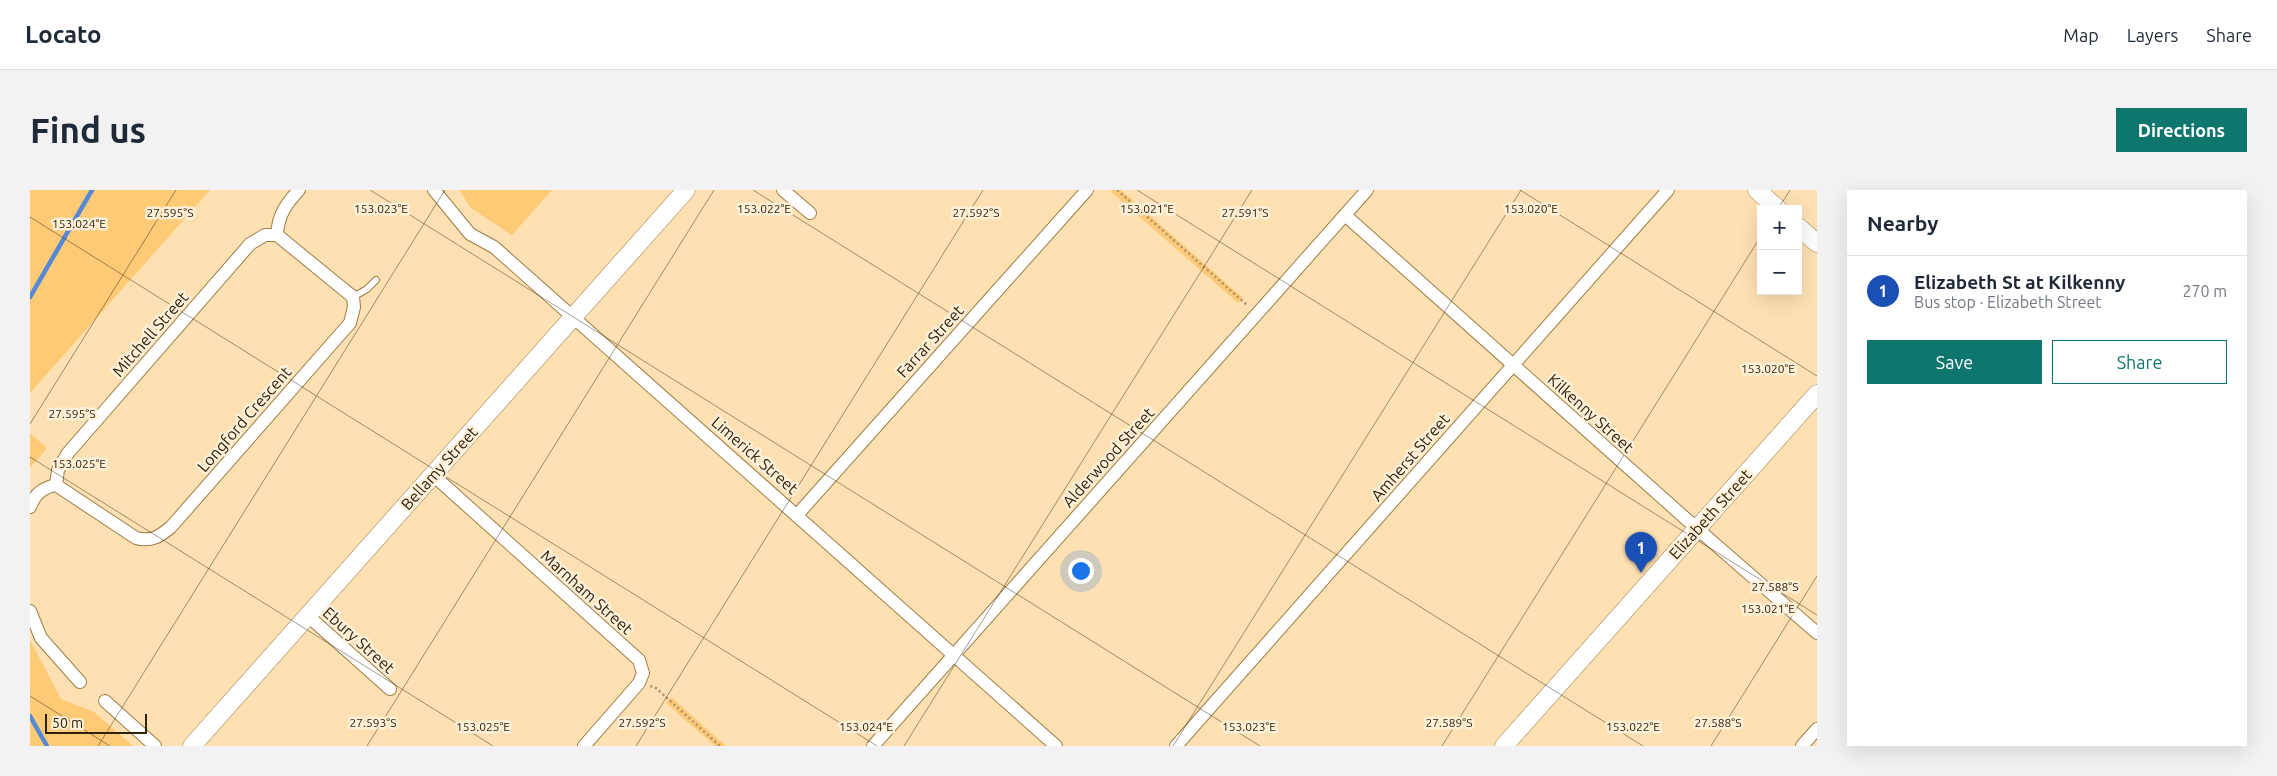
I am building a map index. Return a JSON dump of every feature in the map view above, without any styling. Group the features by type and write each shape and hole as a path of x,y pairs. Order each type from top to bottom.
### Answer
{"street":[{"path":"299,190 285,205 278,222 277,235 353,297"},
{"name":"Limerick Street","path":"434,190 470,234 494,247 798,514 1056,746"},
{"name":"Bellamy Street","path":"192,746 686,190"},
{"path":"783,190 810,213"},
{"name":"Farrar Street","path":"798,514 1087,190"},
{"name":"Alderwood Street","path":"872,746 1367,190"},
{"name":"Amherst Street","path":"1176,746 1668,190"},
{"path":"1757,190 1774,205"},
{"name":"Kilkenny Street","path":"1345,215 1697,529 1817,633"},
{"path":"1802,230 1817,243"},
{"name":"Mitchell Street","path":"56,484 58,470 68,453 250,244 265,235 277,235"},
{"name":"Longford Crescent","path":"56,484 136,538 146,541 159,537 177,520 350,323 354,307 353,297"},
{"name":"Elizabeth Street","path":"1504,746 1817,394"},
{"name":"Marnham Street","path":"433,475 639,660 643,673 639,682"},
{"path":"30,507 34,497 45,487 56,484"},
{"path":"30,611 41,638 80,682"},
{"name":"Ebury Street","path":"307,616 390,689"},
{"path":"584,746 639,682"},
{"path":"105,701 155,746"},
{"path":"1802,746 1817,729"}],"lane":[{"path":"353,297 367,290 376,280"}],"path":[{"path":"1117,190 1257,315"},
{"path":"639,682 656,688 720,746"}],"shaded area":[{"path":"30,190 210,190 30,393"},
{"path":"459,190 552,190 512,235 471,208"},
{"path":"1112,190 1121,190 1243,298 1238,303 1111,192"},
{"path":"30,433 47,448 30,468"},
{"path":"30,640 61,699 94,712 133,746 30,746"},
{"path":"671,697 726,746 715,746 666,703"}],"waterway":[{"path":"30,297 92,190"},
{"path":"30,716 47,746"}],"place":[{"name":"Elizabeth St at Kilkenny","path":"1641,573"}]}
